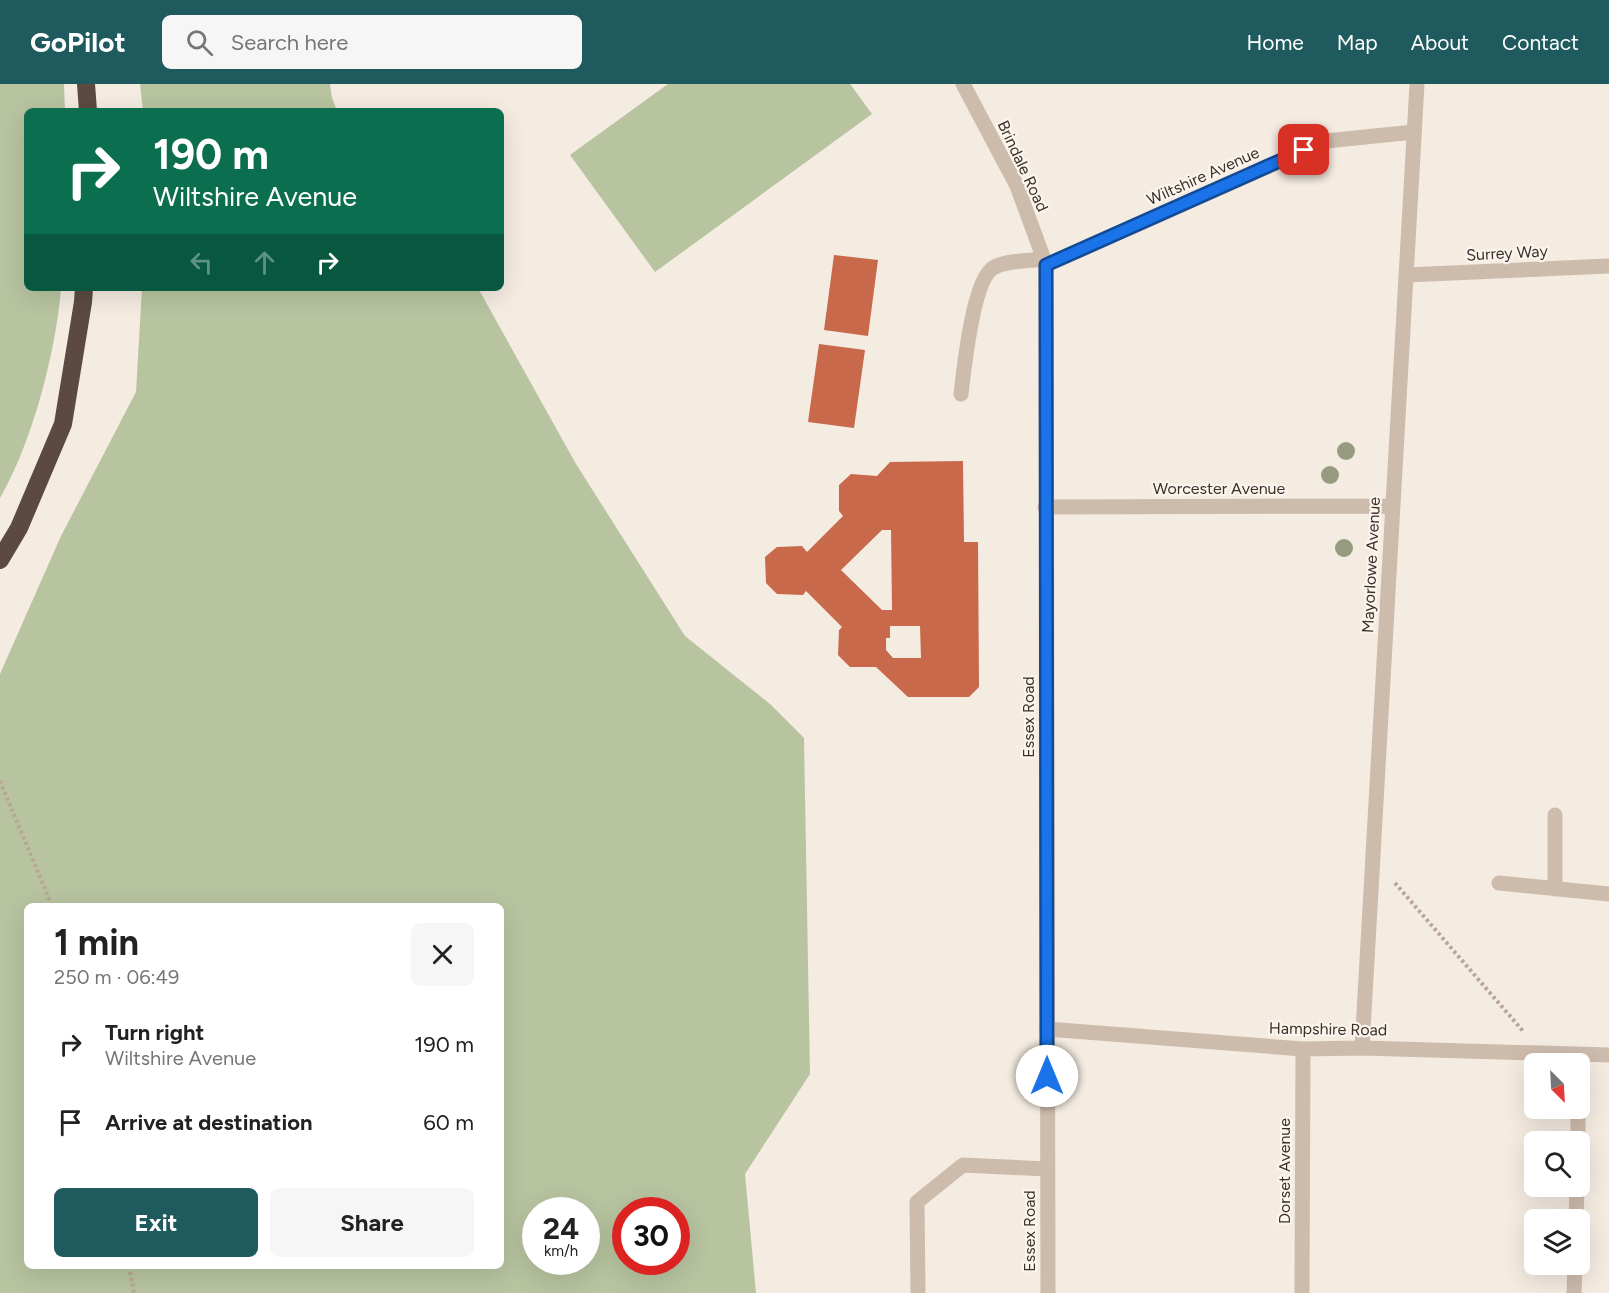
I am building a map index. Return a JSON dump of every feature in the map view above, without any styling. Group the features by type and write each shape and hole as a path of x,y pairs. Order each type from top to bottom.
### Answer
{"highway":[{"path":"86,84 88,108"},
{"path":"0,560 18,528 63,424 84,291"}],"street":[{"name":"Brindale Road","path":"963,84 1017,186 1045,262"},
{"name":"Mayorlowe Avenue","path":"1362,1047 1417,84"},
{"name":"Wiltshire Avenue","path":"961,394 971,324 980,289 986,275 993,268 1006,264 1045,262 1326,141 1414,132"},
{"name":"Essex Road","path":"1045,262 1048,1293"},
{"name":"Surrey Way","path":"1406,275 1609,266"},
{"name":"Worcester Avenue","path":"1045,507 1393,506"},
{"path":"1555,814 1555,889"},
{"path":"1498,883 1609,894"},
{"name":"Hampshire Road","path":"1047,1029 1303,1049 1362,1047 1542,1053"},
{"name":"Dorset Avenue","path":"1302,1293 1303,1049"},
{"name":"Hampshire Road","path":"1590,1058 1609,1055"},
{"name":"Essex Road","path":"918,1293 917,1202 963,1165 1047,1169"},
{"path":"1574,1293 1575,1275"}],"path":[{"path":"0,781 51,903"},
{"path":"1373,857 1542,1053"},
{"path":"130,1269 134,1293"}],"green space":[{"path":"0,84 64,84 65,108 24,108 24,291 61,291 54,340 41,396 12,476 0,498"},
{"path":"140,84 330,84 336,108 143,108"},
{"path":"668,84 850,84 872,114 655,272 570,155"},
{"path":"142,291 480,291 576,464 685,636 770,704 804,738 810,1074 745,1174 756,1293 0,1293 0,674 61,536 136,392"}],"building":[{"path":"834,255 878,260 868,336 824,330"},
{"path":"819,344 865,350 854,428 808,422"},
{"path":"963,461 964,542 978,542 979,687 969,697 908,697 876,667 850,667 838,655 839,630 842,627 806,591 803,595 777,594 766,583 765,557 777,547 802,546 807,552 843,516 839,511 839,485 851,474 877,476 890,462","holes":["882,530 891,530 892,610 882,610 841,570","890,626 920,626 921,658 893,658 886,650 886,638 890,638"]}],"route":[{"path":"1047,1076 1046,265 1304,150"}]}
